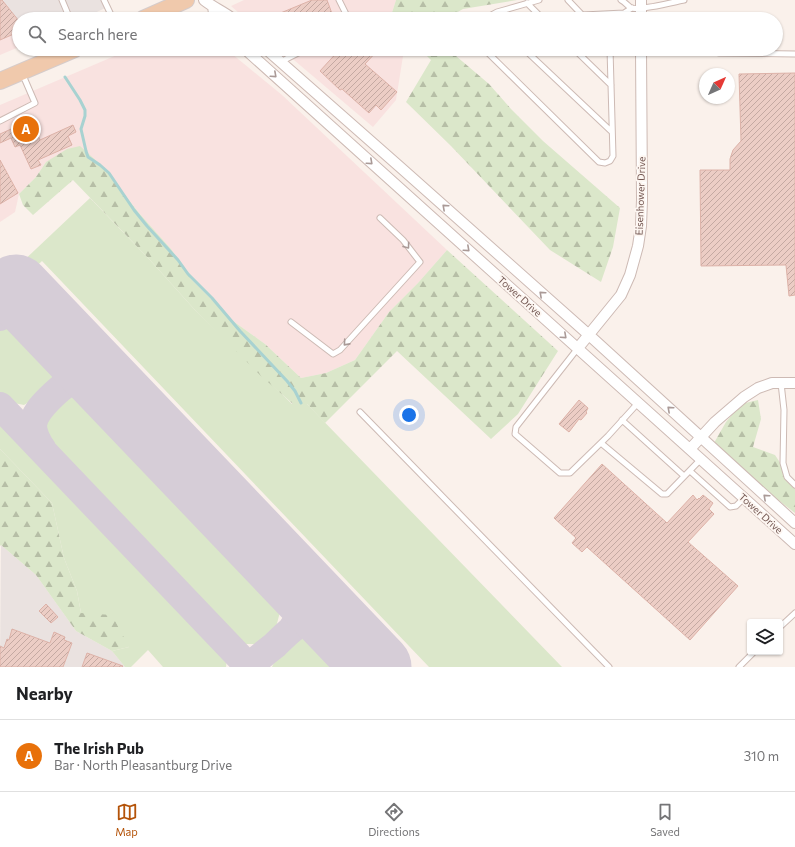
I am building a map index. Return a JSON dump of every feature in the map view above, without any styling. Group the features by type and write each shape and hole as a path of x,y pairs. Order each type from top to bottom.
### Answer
{"main road":[{"path":"159,12 186,0"},
{"path":"0,81 59,56"}],"street":[{"path":"204,0 223,12"},
{"path":"213,7 214,12"},
{"name":"Tower Drive","path":"253,56 795,544"},
{"name":"Tower Drive","path":"274,56 589,335 795,523"},
{"name":"Eisenhower Drive","path":"578,348 621,295 630,275 638,246 642,206 641,56"},
{"path":"690,449 715,422 744,397 758,388 772,383 795,383"}],"lane":[{"path":"62,0 67,12"},
{"path":"104,0 110,12"},
{"path":"339,0 345,12"},
{"path":"497,12 539,0"},
{"path":"568,0 580,12"},
{"path":"621,0 639,9"},
{"path":"628,12 684,0"},
{"path":"527,3 536,12"},
{"path":"783,54 795,54"},
{"path":"281,62 292,56"},
{"path":"491,56 599,162 605,163 610,161 613,156 610,56"},
{"path":"531,56 612,132"},
{"path":"581,56 611,85"},
{"path":"0,120 36,103 21,72"},
{"path":"291,322 333,354 340,350 420,262 403,240 380,218"},
{"path":"578,348 516,427 515,434 560,473 570,473 601,443 638,403"},
{"path":"781,383 784,410 783,463 787,477 795,485"},
{"path":"360,412 609,667"},
{"path":"622,420 684,476"},
{"path":"601,443 662,494 666,494 701,459"},
{"path":"690,471 730,507 736,506 744,498"},
{"path":"783,624 795,613"},
{"path":"739,667 751,655"}],"shaded area":[{"path":"0,0 3,0 12,14 12,50 0,55"},
{"path":"3,0 107,0 110,6 97,12 12,12 12,14"},
{"path":"244,0 396,0 392,12 238,12 231,6"},
{"path":"115,56 235,56 282,95 447,250 418,283 389,312 355,360 326,373 301,378 265,344 233,321 191,279 171,249 139,213 102,166 46,162 36,177 19,194 15,212 0,222 0,105"},
{"path":"289,56 403,56 396,100 373,127"},
{"path":"1,545 36,575 76,631 112,651 125,667 0,667"}],"green space":[{"path":"396,0 517,0 463,9 458,12 392,12"},
{"path":"427,56 456,56 489,84 511,109 543,141 620,208 613,247 601,282 550,250 451,146 406,102 431,60"},
{"path":"80,146 102,166 139,213 171,249 191,279 233,321 265,344 301,378 326,373 355,360 389,312 418,283 447,250 558,351 518,414 491,439 397,351 325,423 307,404 293,404 261,376 195,310 149,259 73,180 33,215 23,205 19,194 36,177 46,162 67,149"},
{"path":"90,198 149,259 195,310 292,404 307,404 562,667 429,667 42,261 0,301 0,283"},
{"path":"5,325 54,377 48,387 41,394 24,405 14,403 0,392 0,329"},
{"path":"69,393 280,612 275,631 267,639 257,644 245,644 233,635 48,442 43,434 43,421 49,410"},
{"path":"758,400 761,419 753,447 775,455 795,484 795,513 764,489 714,443 726,422 741,404"},
{"path":"0,417 224,653 226,667 163,667 148,650 131,667 125,667 112,651 129,647 81,613 77,591 64,558 52,503 0,449"},
{"path":"0,449 52,503 64,558 77,591 81,613 112,615 129,647 112,651 76,631 36,575 1,545 0,546"},
{"path":"304,638 332,667 272,667 278,654 289,644"}],"building":[{"path":"0,0 2,0 12,12 12,35 0,40"},
{"path":"312,0 327,0 331,12 283,12"},
{"path":"334,56 372,56 365,64 397,92 381,110 376,105 369,113 342,89 340,90 320,71"},
{"path":"795,73 795,295 789,296 786,265 701,266 700,170 730,170 730,159 733,150 741,141 739,74"},
{"path":"29,121 29,123 32,122 40,140 73,125 76,132 68,136 72,145 38,160 41,165 31,169 20,145 15,147 11,138 0,143 0,134"},
{"path":"0,160 18,193 0,204"},
{"path":"579,400 588,408 587,413 581,420 579,419 569,432 559,424"},
{"path":"602,464 667,523 693,495 697,500 703,495 713,503 709,509 714,514 688,542 738,586 690,640 587,547 582,552 572,543 576,538 554,518"},
{"path":"46,604 58,617 51,623 39,611"},
{"path":"12,629 50,643 54,632 65,637 64,640 72,643 63,667 0,667 0,646 4,648 7,639 9,640"},
{"path":"87,653 123,666 82,667"}],"waterway":[{"path":"65,77 85,110 85,116 81,129 88,157 109,173 134,210 147,226 178,260 188,274 212,298 240,331 287,381 295,391 301,403"}],"taxiway":[{"path":"0,317 12,311 22,309 32,311 43,317"},
{"path":"43,450 35,435 33,425 41,407 58,390 79,378 97,379 111,388"},
{"path":"0,406 249,667"},
{"path":"291,630 299,618 303,601 296,581"},
{"path":"249,667 289,632 304,622 323,619 342,630"}],"runway":[{"path":"16,289 377,667"}],"place":[{"name":"The Irish Pub","path":"26,129"}]}
